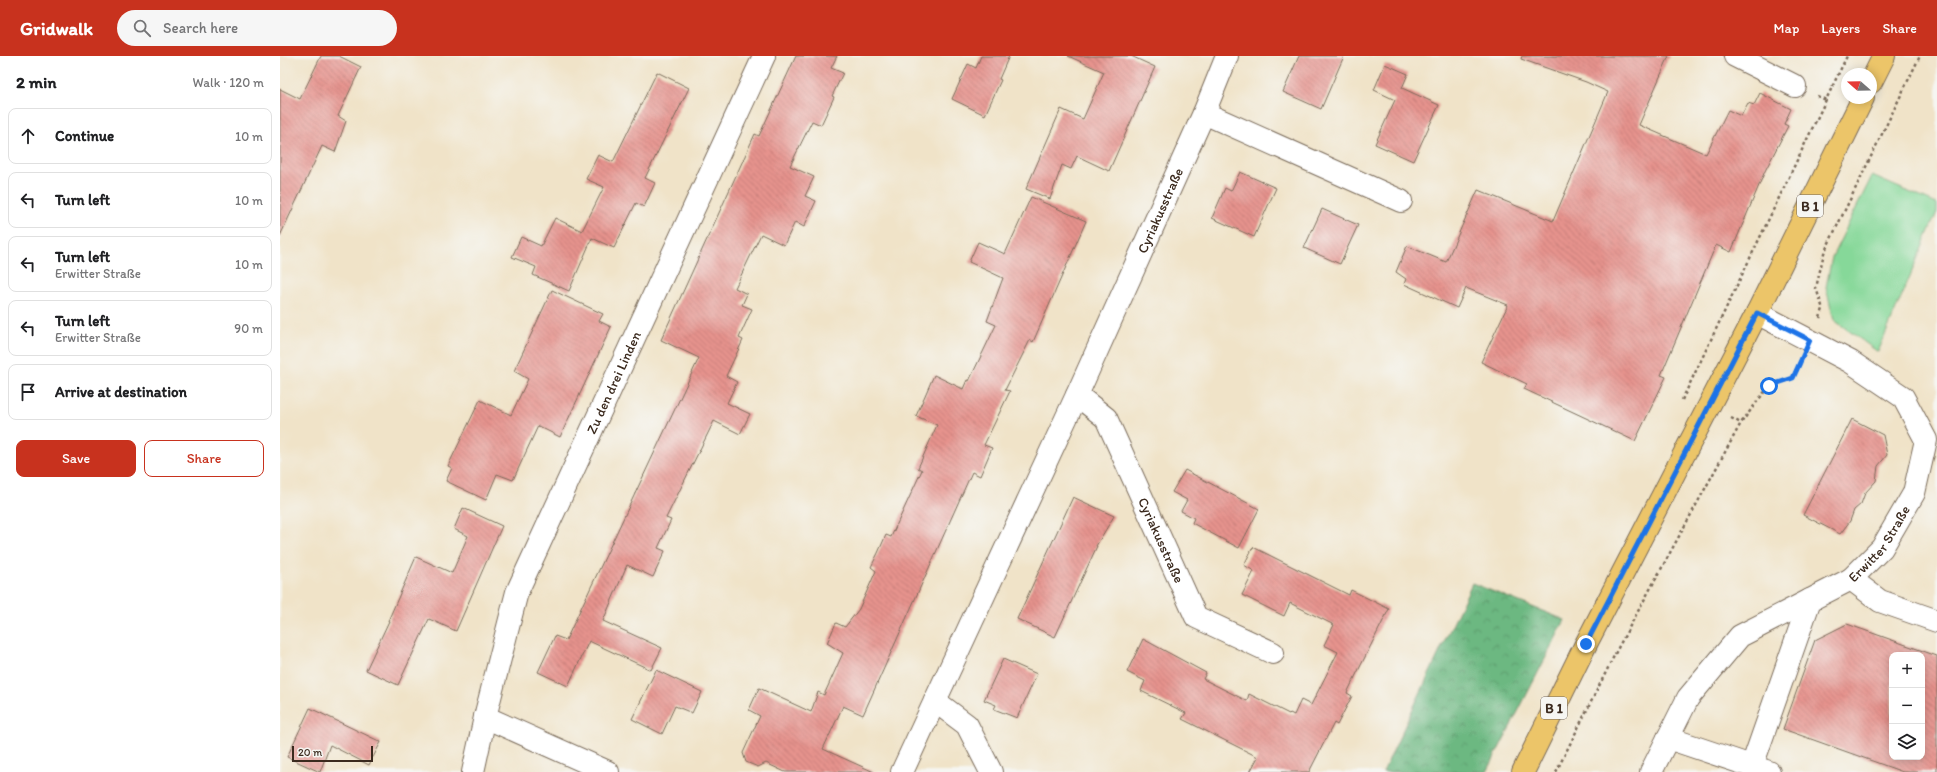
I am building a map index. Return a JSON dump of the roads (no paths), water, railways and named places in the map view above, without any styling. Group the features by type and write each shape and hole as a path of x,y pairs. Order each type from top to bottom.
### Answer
{"main road":[{"path":"1877,70 1884,56"},
{"name":"B 1","path":"1523,772 1586,644 1757,313 1860,104"}],"street":[{"name":"Zu den drei Linden","path":"473,772 485,717 517,592 764,56"},
{"name":"Cyriakusstraße","path":"902,772 1077,396 1204,113 1227,56"},
{"path":"1735,56 1795,86"},
{"path":"1204,113 1401,201"},
{"name":"Erwitter Straße","path":"1651,772 1688,698 1740,636 1851,579 1882,548 1914,493 1926,440 1903,397 1851,362 1757,313"},
{"name":"Cyriakusstraße","path":"1077,396 1106,418 1196,617 1273,653"},
{"path":"1851,579 1880,601 1937,621"},
{"path":"1668,738 1760,769 1810,600"},
{"path":"935,701 967,725 991,772"},
{"path":"485,717 608,772"}]}
